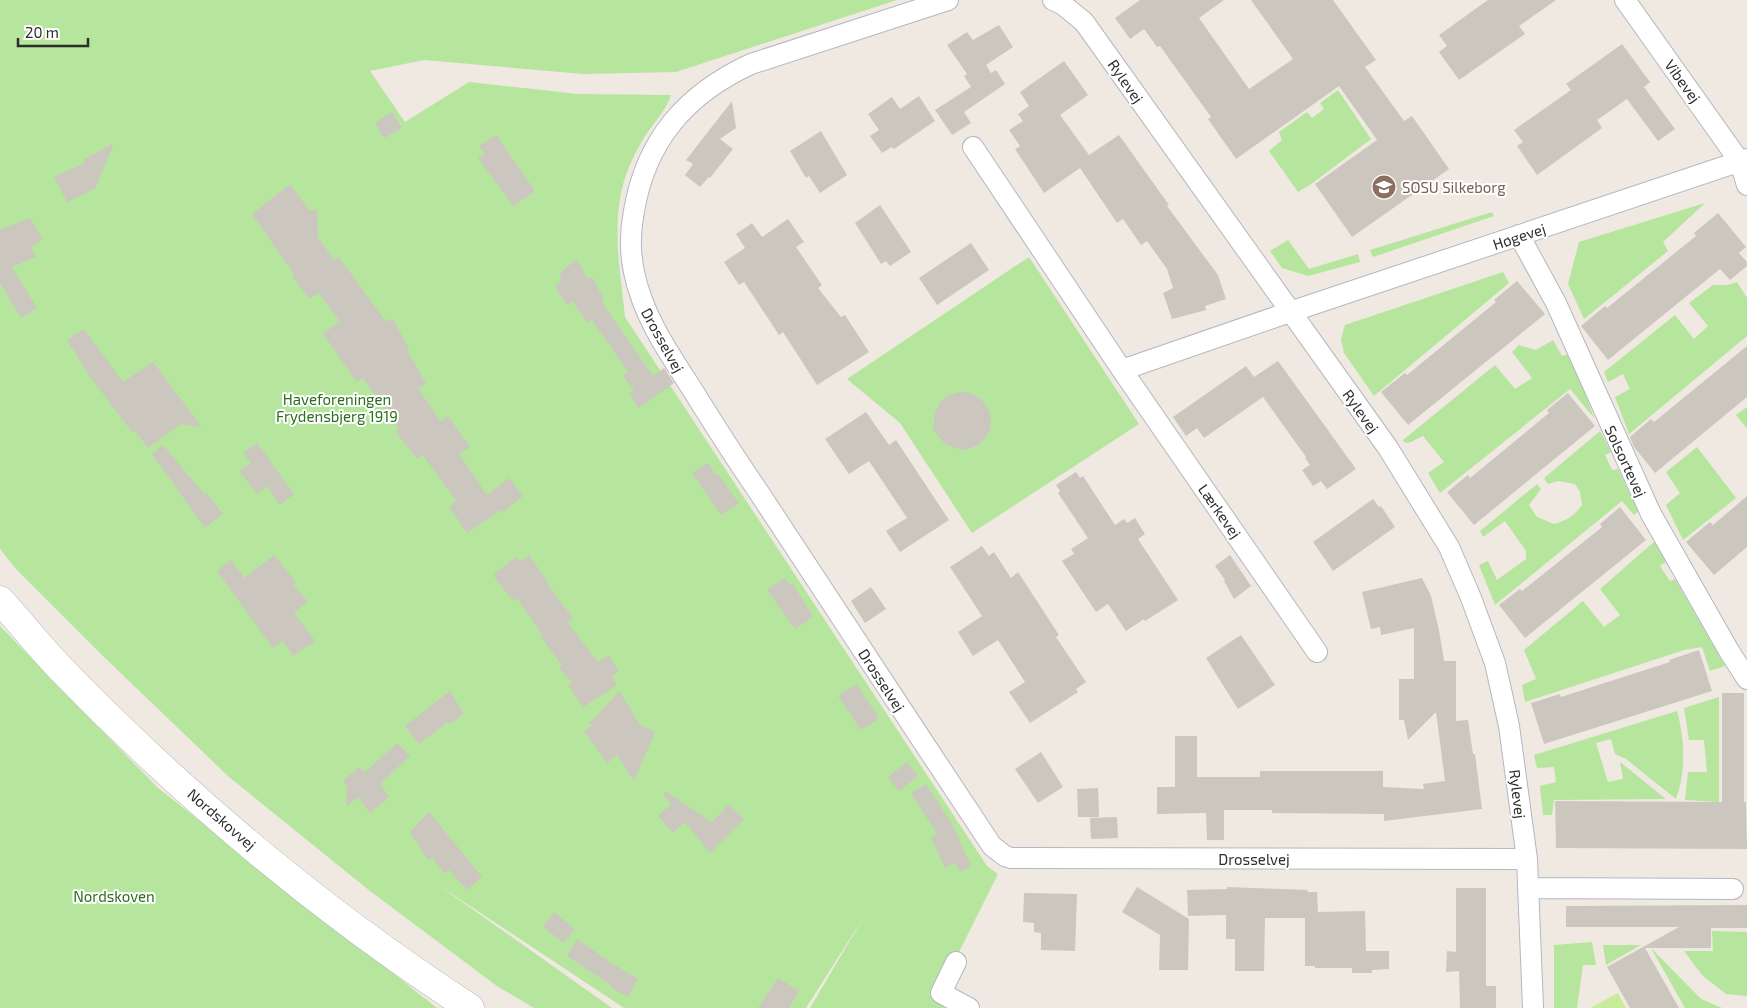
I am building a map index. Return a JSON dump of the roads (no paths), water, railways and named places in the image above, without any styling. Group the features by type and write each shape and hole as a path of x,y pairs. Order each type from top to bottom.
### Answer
{"street":[{"name":"Drosselvej","path":"948,0 751,64 729,74 708,88 677,116 653,150 638,188 631,229 633,271 645,311 665,347 742,467 996,850 1011,858 1527,859"},
{"name":"Rylevej","path":"1054,0 1062,4 1084,22 1393,456 1448,547 1471,598 1495,663 1509,726 1527,859 1533,1008"},
{"name":"Vibevej","path":"1625,0 1744,161 1747,185"},
{"name":"Lærkevej","path":"973,147 1122,370 1317,652"},
{"name":"Høgevej","path":"1290,312 1744,161"},
{"name":"Solsortevej","path":"1519,235 1556,303 1651,514 1729,651 1747,678"},
{"path":"1122,370 1290,312"},
{"name":"Nordskovvej","path":"0,600 60,667 140,746 220,819 278,868 411,970 470,1008"},
{"path":"1529,888 1733,890"},
{"path":"956,962 941,993 969,1008"}],"place":[{"name":"SOSU Silkeborg","path":"1384,187"}],"park label":[{"name":"Haveforeningen Frydensbjerg 1919","path":"337,408"},
{"name":"Nordskoven","path":"114,896"}]}
